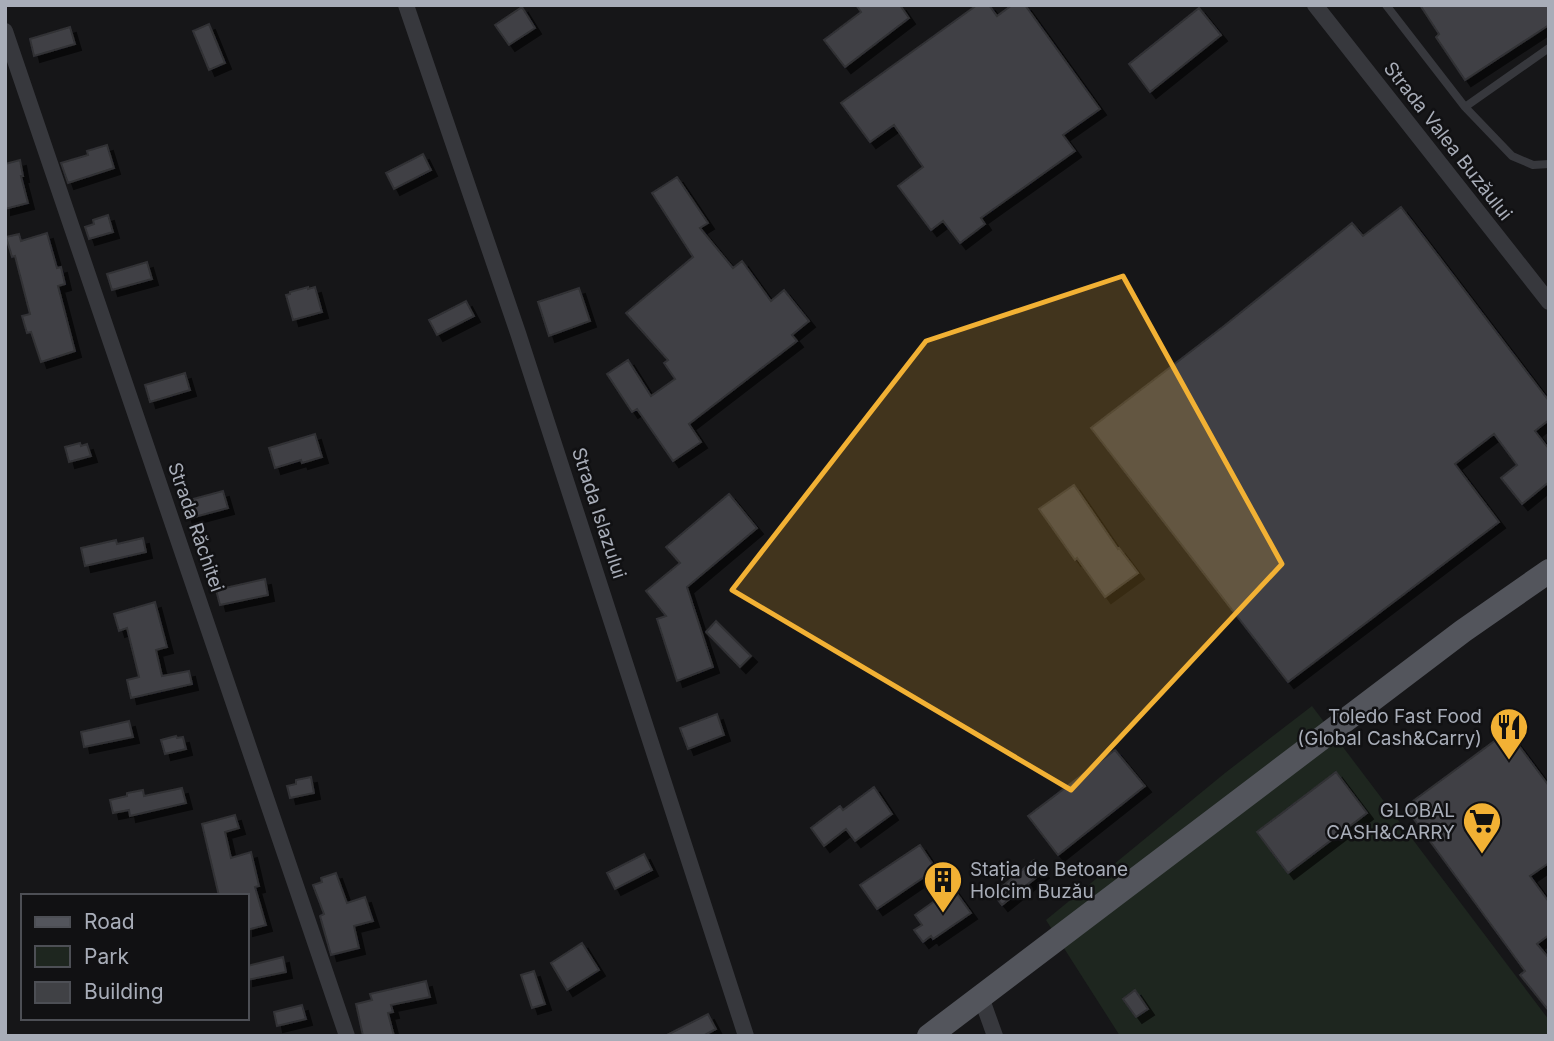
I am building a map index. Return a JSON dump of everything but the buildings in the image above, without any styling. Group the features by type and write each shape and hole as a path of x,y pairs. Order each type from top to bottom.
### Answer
{"main road":[{"path":"929,1036 1345,719 1549,571"}],"street":[{"name":"Strada Islazului","path":"406,5 519,333 746,1036"},
{"name":"Strada Valea Buzăului","path":"1319,7 1549,302"},
{"name":"Strada Răchitei","path":"5,31 347,1036"},
{"path":"981,997 995,1036"}],"lane":[{"path":"1386,5 1465,107 1512,156 1534,165 1549,164"},
{"path":"1465,107 1549,48"}],"highlighted area":[{"path":"1123,276 1282,564 1071,790 732,590 926,341"}],"green space":[{"path":"1312,706 1549,1020 1549,1036 1120,1036 1046,920 1225,773"}],"place":[{"name":"Toledo Fast Food (Global Cash&Carry)","path":"1509,761"},
{"name":"GLOBAL CASH&CARRY","path":"1482,855"},
{"name":"Stația de Betoane Holcim Buzău","path":"943,914"}]}
